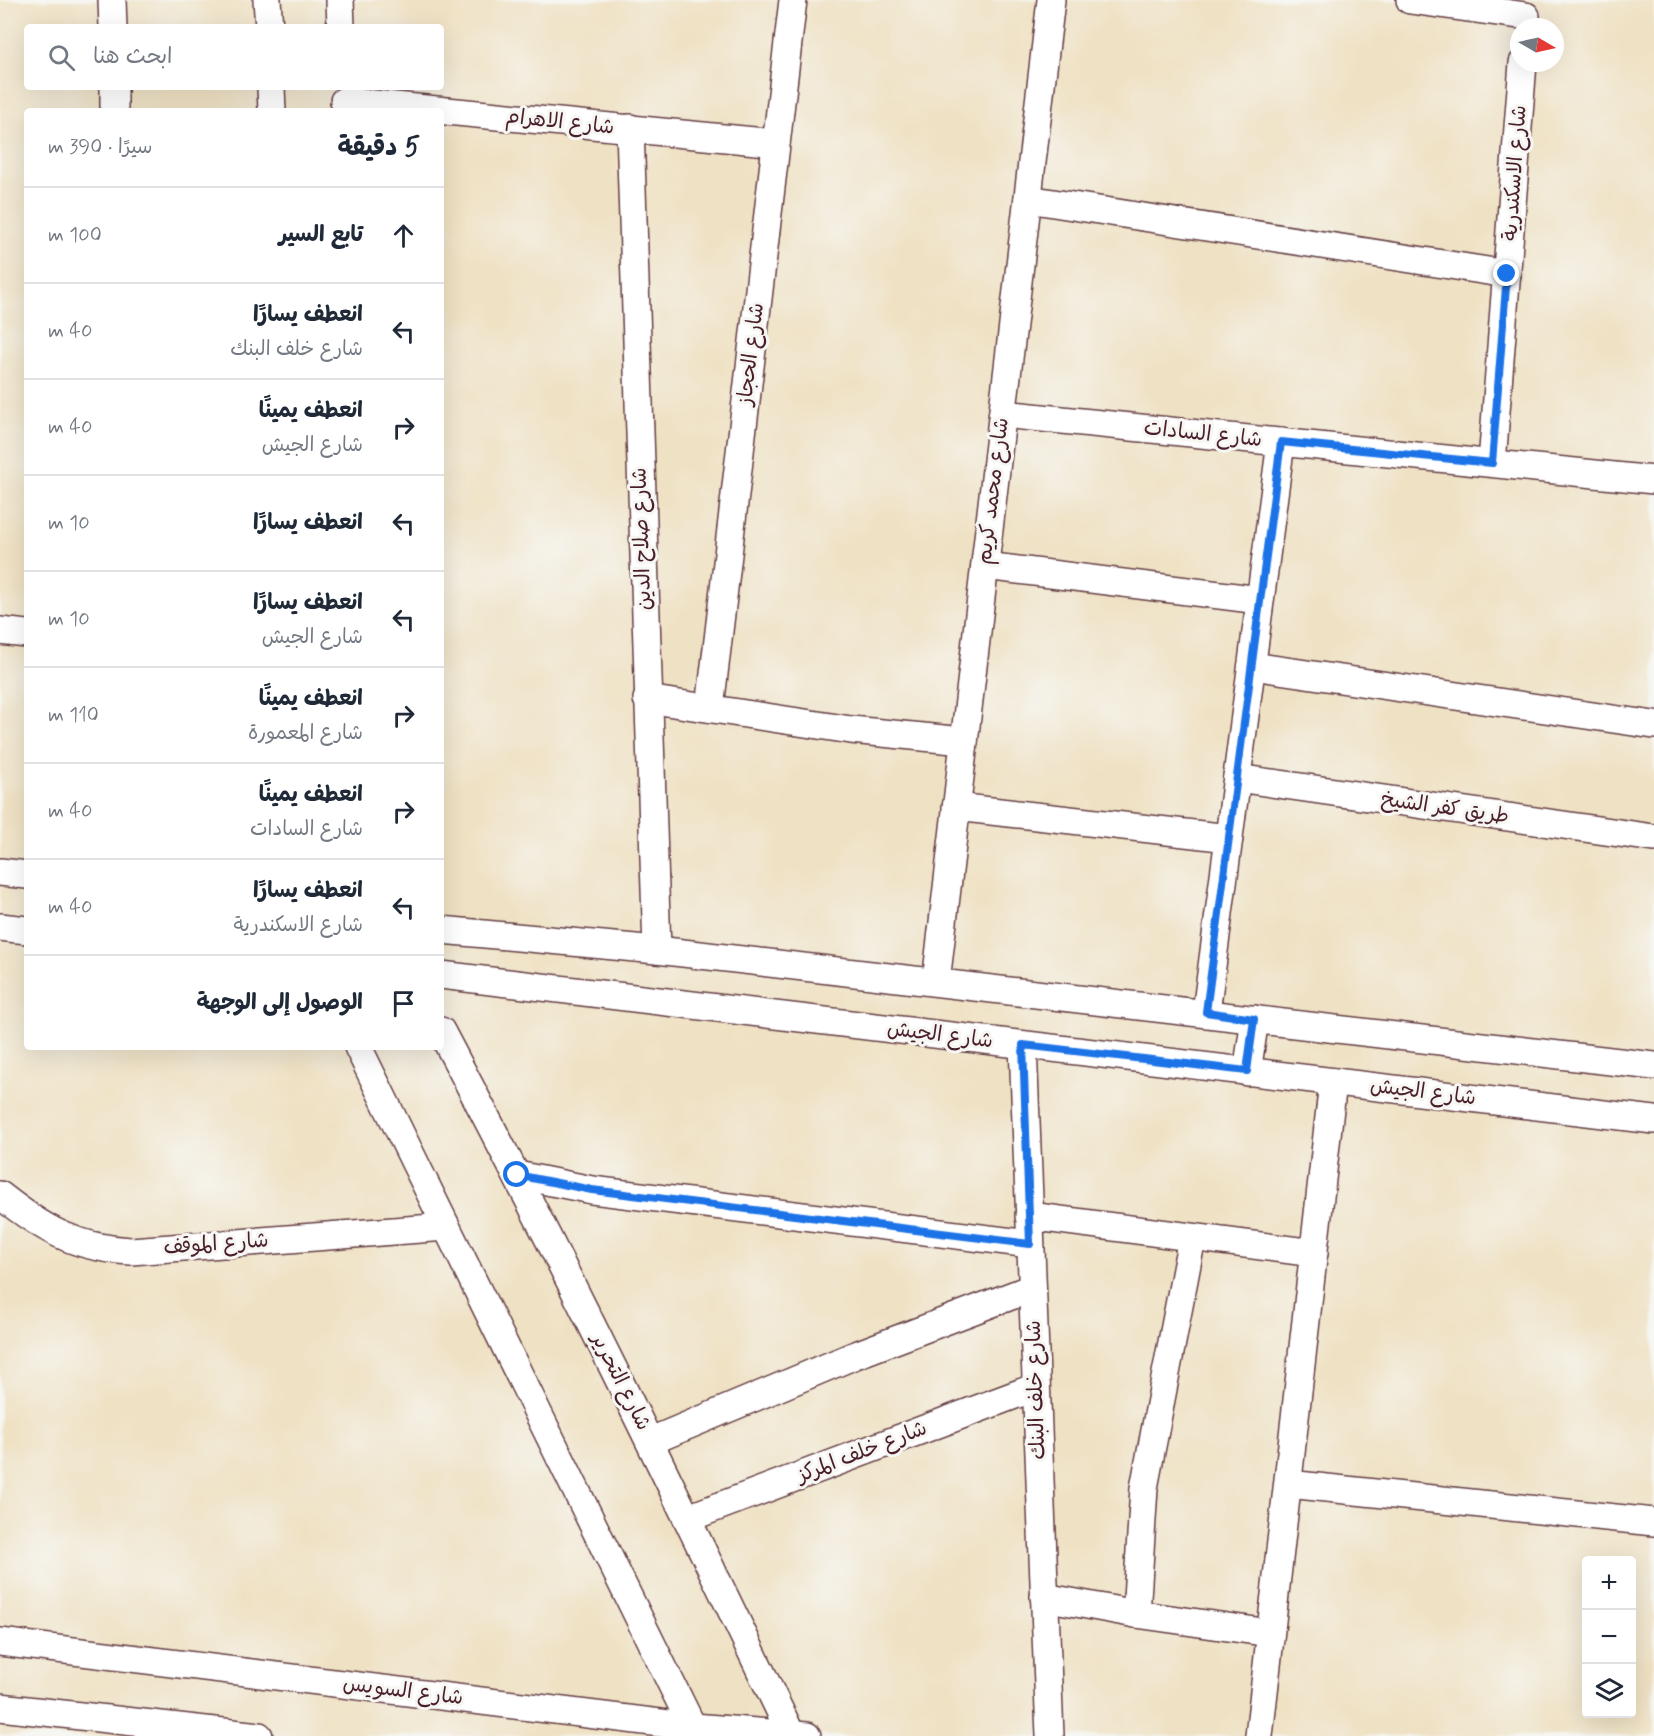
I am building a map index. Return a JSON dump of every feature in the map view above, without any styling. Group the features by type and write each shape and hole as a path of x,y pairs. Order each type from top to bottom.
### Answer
{"street":[{"path":"112,0 113,24"},
{"path":"267,0 268,24"},
{"path":"340,0 341,24"},
{"name":"شارع الحجاز","path":"710,708 793,0"},
{"name":"شارع محمد كريم","path":"936,982 1051,0"},
{"path":"1410,0 1527,14"},
{"name":"شارع الاسكندرية","path":"1492,463 1522,72"},
{"path":"114,90 114,108"},
{"path":"271,90 272,108"},
{"name":"شارع الاهرام","path":"344,100 426,108"},
{"name":"شارع الاهرام","path":"444,110 776,143"},
{"name":"شارع صلاح الدين","path":"630,128 657,950"},
{"path":"1028,199 1507,274"},
{"name":"شارع السادات","path":"1003,414 1654,480"},
{"path":"1206,1012 1281,442"},
{"path":"985,566 1260,600"},
{"path":"0,631 24,634"},
{"path":"1252,666 1654,725"},
{"path":"647,699 851,730 964,741"},
{"name":"طريق كفر الشيخ","path":"1237,778 1654,838"},
{"path":"956,807 1229,838"},
{"path":"0,872 24,875"},
{"path":"0,927 24,930"},
{"path":"444,930 657,950 1206,1012 1654,1066"},
{"name":"شارع الجيش","path":"444,975 1654,1120"},
{"path":"1247,1071 1254,1019"},
{"name":"شارع التحرير","path":"444,1037 517,1175 797,1736"},
{"name":"شارع خلف البنك","path":"1023,1045 1050,1736"},
{"path":"359,1050 695,1731"},
{"path":"1259,1736 1333,1082"},
{"path":"517,1175 592,1190 1030,1244"},
{"name":"شارع الموقف","path":"0,1195 49,1230 101,1249 131,1251 446,1227"},
{"path":"1029,1216 1314,1253"},
{"path":"1136,1614 1144,1488 1192,1238"},
{"path":"651,1441 853,1356 1032,1288"},
{"name":"شارع خلف المركز","path":"688,1518 1036,1387"},
{"path":"1288,1484 1654,1522"},
{"path":"1044,1597 1136,1614 1270,1633"},
{"name":"شارع السويس","path":"0,1642 695,1731 797,1736"},
{"path":"0,1707 259,1736"}],"route":[{"path":"517,1175 592,1190 1030,1244 1023,1045 1247,1071 1254,1019 1206,1012 1281,442 1492,463 1507,274"}]}
